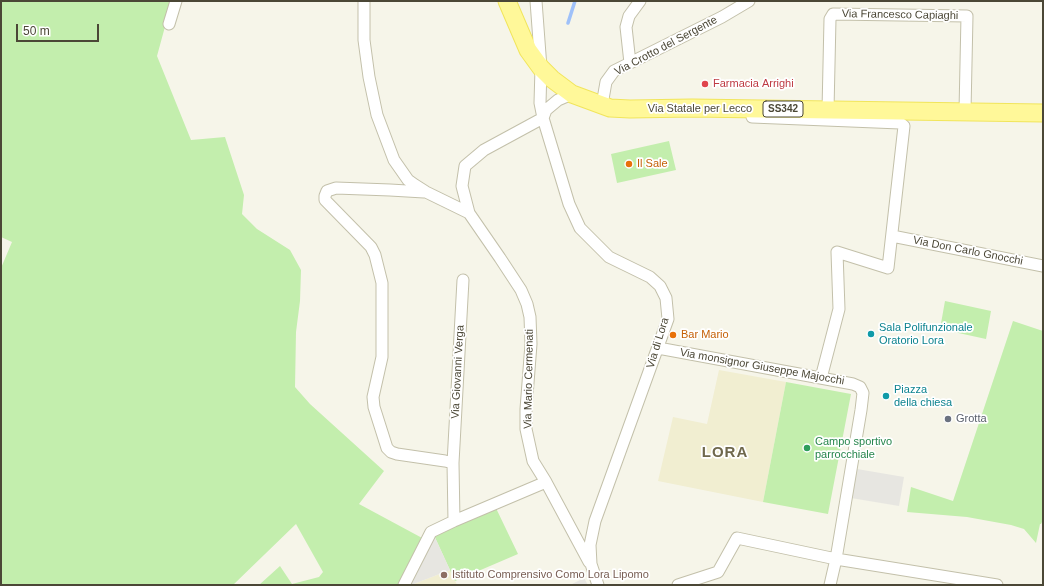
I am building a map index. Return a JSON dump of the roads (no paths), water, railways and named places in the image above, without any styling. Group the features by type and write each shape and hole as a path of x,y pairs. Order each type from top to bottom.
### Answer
{"main road":[{"name":"Via Statale per Lecco","path":"507,1 528,50 541,68 552,79 572,94 610,108 1043,112"}],"street":[{"path":"169,24 176,1"},
{"name":"Via Mario Cermenati","path":"364,1 364,40 367,66 377,115 394,160 408,180 426,192 469,213 521,290 527,304 530,317 531,344 526,429 533,460 591,564"},
{"name":"Via di Lora","path":"536,1 541,68 540,103 543,118 569,204 580,228 609,257 650,277 660,286 666,298 668,319 595,521 590,546 591,564 598,585"},
{"path":"630,63 626,27 629,16 640,1"},
{"name":"Via Crotto del Sergente","path":"602,105 606,82 614,71 722,17 749,1"},
{"name":"Via Francesco Capiaghi","path":"828,110 830,19 833,14 967,16 965,111"},
{"path":"469,213 462,186 465,166 484,150 543,118 546,110 558,100 572,94"},
{"path":"714,108 718,116 903,124 904,128 888,268 837,252 839,309 821,378"},
{"path":"426,192 336,188 327,191 325,200 371,247 375,255 382,283 382,357 373,397 374,407 387,448 391,452 397,454 445,460 453,463"},
{"name":"Via Don Carlo Gnocchi","path":"892,236 1043,266"},
{"name":"Via Giovanni Verga","path":"454,521 453,463 463,280"},
{"name":"Via monsignor Giuseppe Majocchi","path":"658,348 853,384 860,387 863,393 836,559"},
{"path":"404,585 431,532 546,482"},
{"path":"678,585 718,572 737,538 836,559 997,585"},
{"path":"830,585 836,559"}],"waterway":[{"path":"568,23 575,1"}],"place":[{"name":"Farmacia Arrighi","path":"705,84"},
{"name":"Il Sale","path":"629,164"},
{"name":"Sala Polifunzionale Oratorio Lora","path":"871,334"},
{"name":"Bar Mario","path":"673,335"},
{"name":"Piazza della chiesa","path":"886,396"},
{"name":"Grotta","path":"948,419"},
{"name":"Campo sportivo parrocchiale","path":"807,448"},
{"name":"Istituto Comprensivo Como Lora Lipomo","path":"444,575"}],"district":[{"name":"LORA","path":"725,453"}]}
